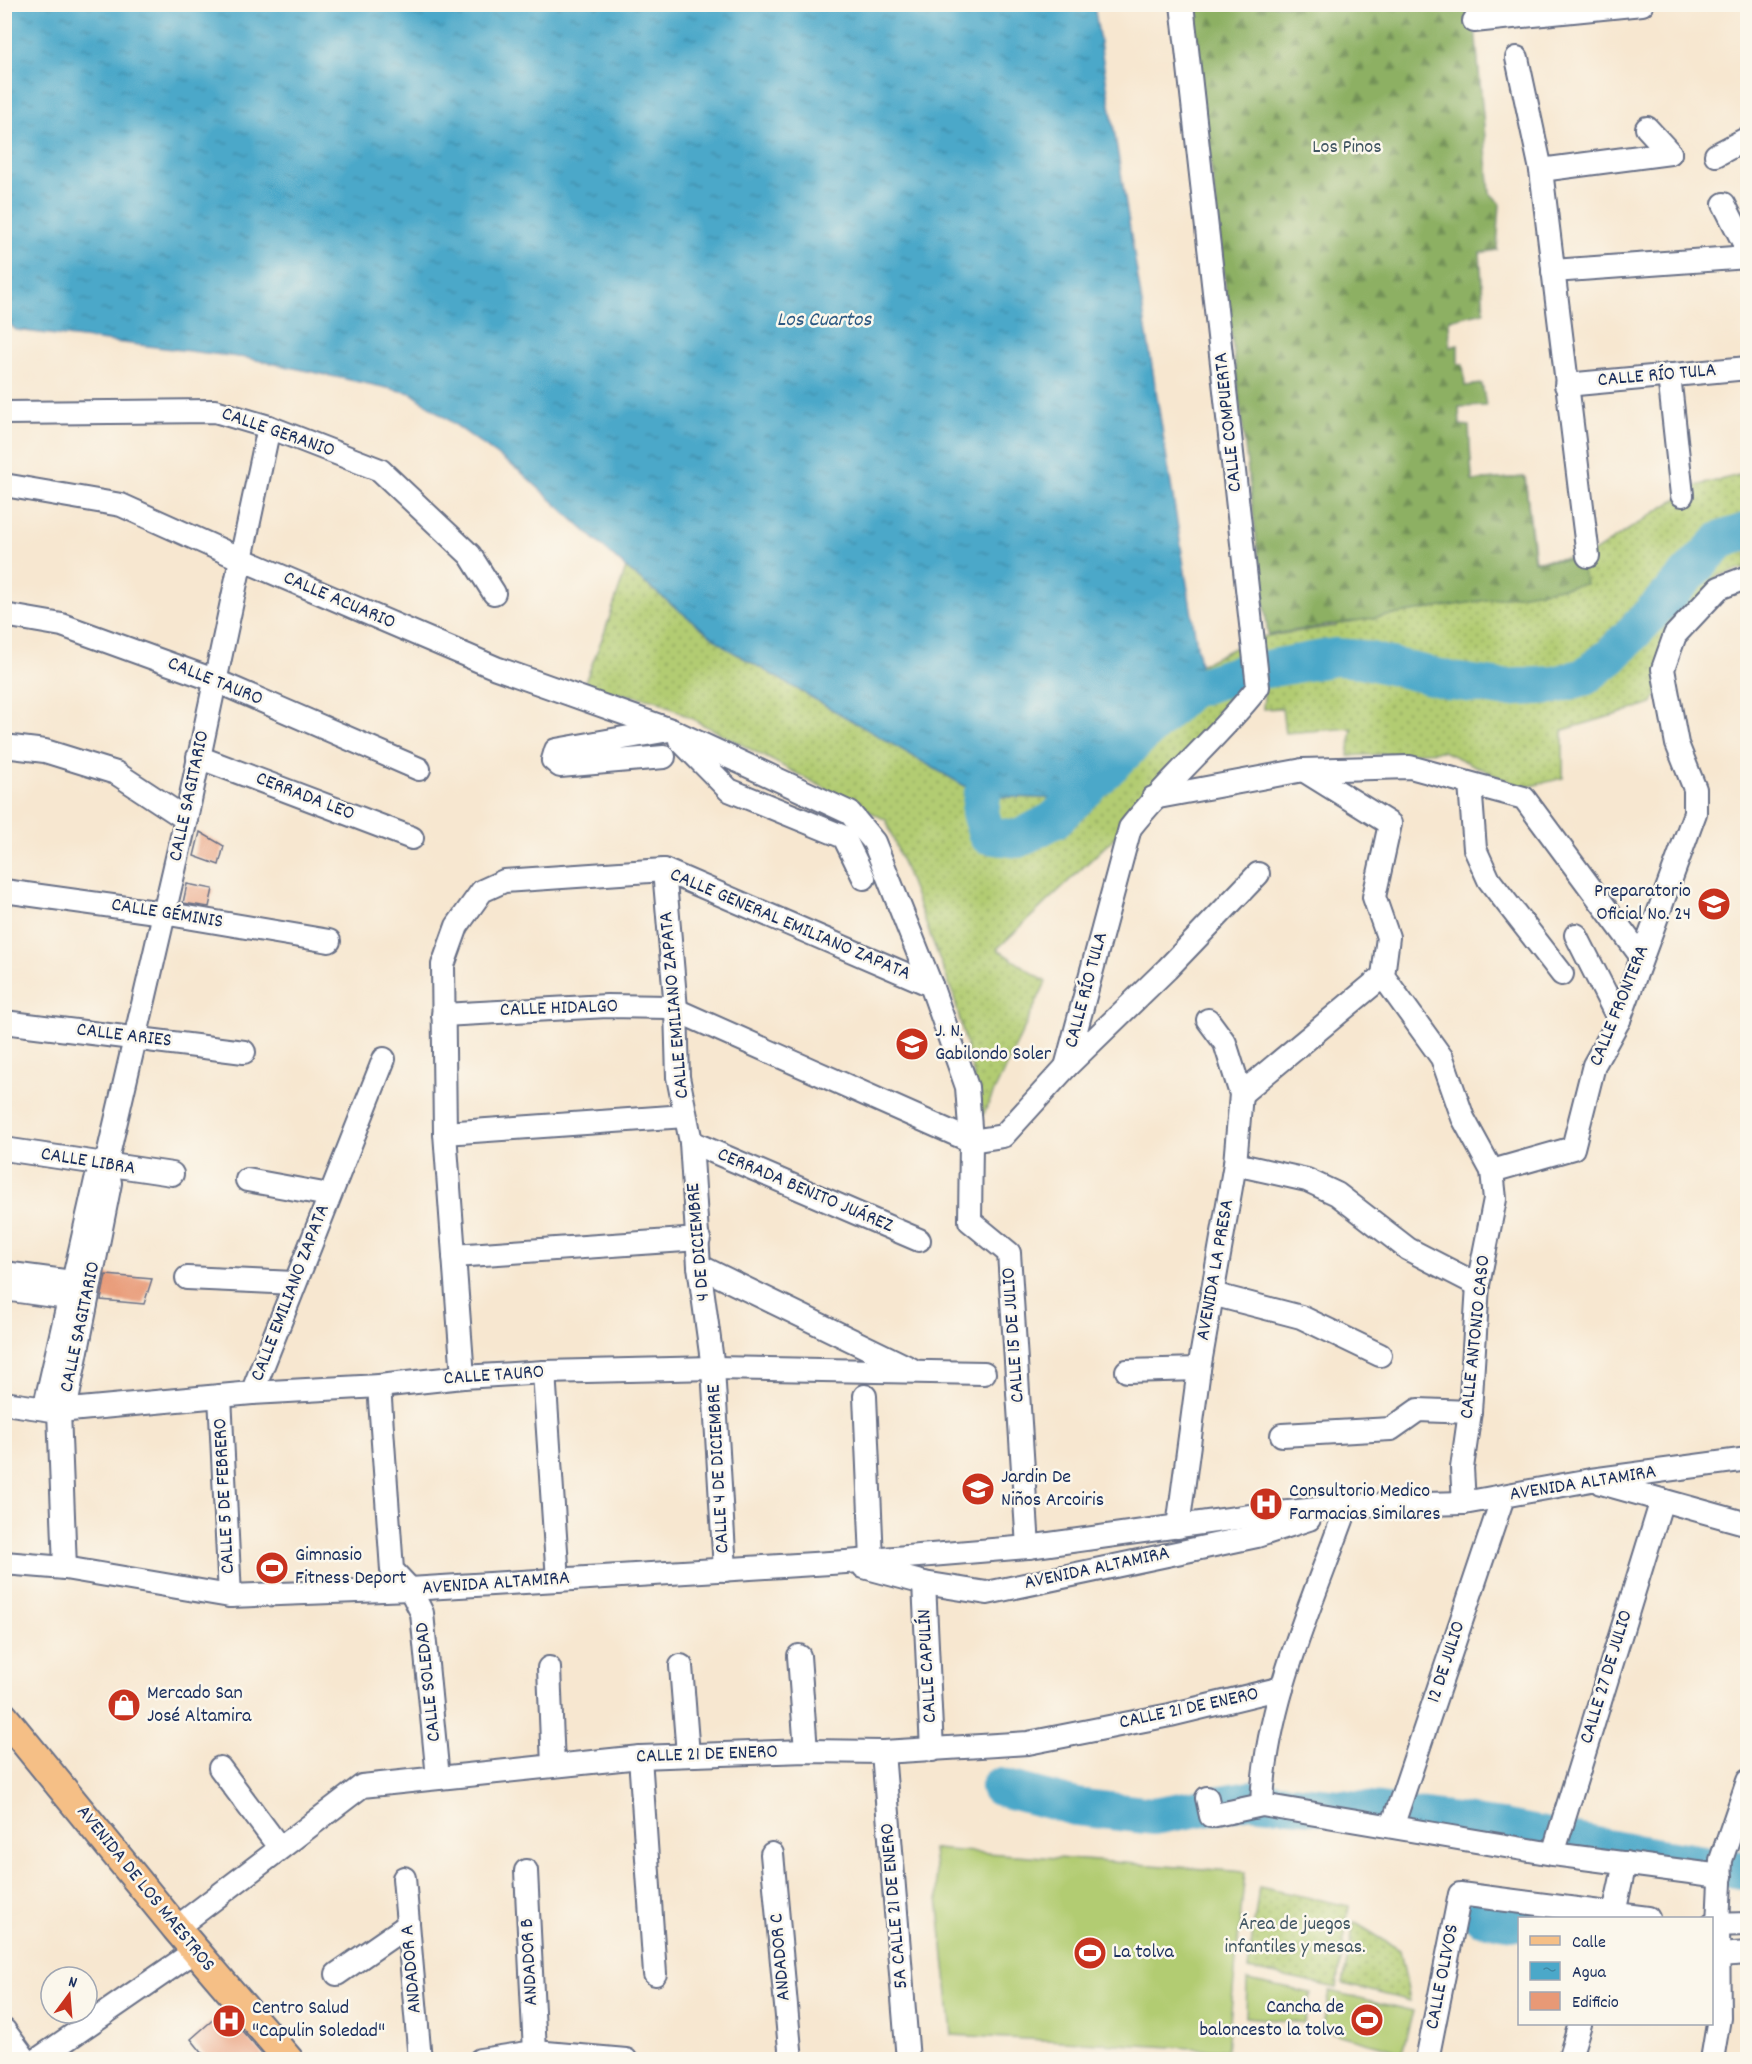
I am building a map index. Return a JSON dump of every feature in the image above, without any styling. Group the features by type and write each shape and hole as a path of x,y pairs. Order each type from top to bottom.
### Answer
{"main road":[{"name":"AVENIDA DE LOS MAESTROS","path":"4,1717 195,1951 289,2060"}],"street":[{"name":"CALLE COMPUERTA","path":"1153,798 1240,710 1258,687 1182,4"},
{"path":"1474,21 1642,4"},
{"path":"1517,58 1540,170 1588,556"},
{"path":"1540,170 1670,153 1647,128"},
{"path":"1716,155 1748,138"},
{"path":"1724,204 1748,251"},
{"path":"1553,271 1748,257"},
{"name":"CALLE RÍO TULA","path":"1566,384 1748,368"},
{"path":"1669,375 1682,495"},
{"name":"CALLE GERANIO","path":"4,413 214,411 269,427 380,470 470,555 494,593"},
{"name":"CALLE SAGITARIO","path":"106,1164 110,1184 68,1396 59,1411 48,1396 70,1290 96,1180 106,1164 186,819 269,427"},
{"name":"CALLE ACUARIO","path":"4,485 121,505 496,668 671,730 850,813 874,842 931,985 967,1087 971,1141"},
{"name":"CALLE FRONTERA","path":"1492,1171 1573,1148 1594,1065 1619,1020 1695,813 1695,789 1677,744 1663,669 1674,635 1719,588 1748,577"},
{"name":"CALLE TAURO","path":"4,615 62,625 214,680 419,769"},
{"path":"664,757 560,766 553,760 556,750 671,730 729,790 844,837 864,878"},
{"path":"4,746 45,751 116,772 186,819"},
{"name":"CERRADA LEO","path":"198,757 412,838"},
{"path":"1153,798 1303,770 1410,767 1524,798 1641,956"},
{"path":"1241,1094 1383,976 1388,937 1374,897 1390,824 1303,770"},
{"path":"1470,784 1475,849 1489,880 1562,974"},
{"name":"CALLE RÍO TULA","path":"971,1141 1003,1136 1066,1067 1130,828 1153,798"},
{"name":"CALLE GENERAL EMILIANO ZAPATA","path":"443,1015 443,965 457,926 482,891 504,882 664,870 931,985"},
{"name":"CALLE EMILIANO ZAPATA","path":"445,1133 685,1116 678,1077 676,1009 664,870"},
{"path":"1066,1067 1167,969 1258,874"},
{"name":"CALLE GÉMINIS","path":"4,891 163,913 329,941"},
{"path":"1576,935 1619,1020"},
{"path":"1383,976 1442,1058 1463,1118 1492,1171"},
{"name":"CALLE HIDALGO","path":"443,1015 607,1006 676,1009"},
{"path":"676,1009 971,1141"},
{"path":"443,1015 445,1133 463,1377"},
{"name":"AVENIDA LA PRESA","path":"1178,1527 1199,1369 1235,1164 1241,1094 1225,1043 1208,1020"},
{"name":"CALLE ARIES","path":"4,1022 244,1052"},
{"name":"CALLE EMILIANO ZAPATA","path":"252,1393 384,1059"},
{"name":"4 DE DICIEMBRE","path":"685,1116 691,1142 699,1266 713,1368"},
{"name":"CALLE 15 DE JULIO","path":"971,1141 970,1221 1009,1253 1028,1548"},
{"name":"CERRADA BENITO JUÁREZ","path":"691,1142 919,1240"},
{"name":"CALLE LIBRA","path":"4,1149 172,1174"},
{"path":"1235,1164 1307,1180 1337,1194 1408,1250 1478,1285"},
{"name":"CALLE ANTONIO CASO","path":"1464,1503 1462,1468 1470,1412 1478,1285 1495,1199 1492,1171"},
{"path":"247,1180 329,1195"},
{"path":"454,1256 699,1239"},
{"path":"699,1266 915,1371"},
{"path":"4,1273 70,1290"},
{"path":"187,1278 294,1283"},
{"path":"4,1289 70,1290"},
{"path":"1212,1294 1301,1317 1380,1355"},
{"name":"CALLE TAURO","path":"4,1403 59,1411 252,1393 380,1386 463,1377 544,1372 713,1368 984,1373"},
{"name":"CALLE 4 DE DICIEMBRE","path":"713,1368 725,1570"},
{"path":"1127,1371 1199,1369"},
{"path":"544,1372 558,1580"},
{"name":"CALLE SOLEDAD","path":"380,1386 392,1570 410,1589 422,1613 438,1778"},
{"name":"CALLE 5 DE FEBRERO","path":"220,1396 230,1596"},
{"path":"865,1396 872,1560"},
{"path":"1282,1435 1391,1429 1418,1410 1470,1412"},
{"path":"59,1411 65,1568"},
{"name":"AVENIDA ALTAMIRA","path":"4,1563 65,1568 230,1596 410,1589 846,1562 1028,1548 1258,1515 1347,1506 1464,1503 1591,1480 1748,1459"},
{"path":"1591,1480 1748,1524"},
{"name":"12 DE JULIO","path":"1394,1818 1503,1497"},
{"name":"CALLE 27 DE JULIO","path":"1553,1854 1662,1500"},
{"path":"1262,1805 1262,1778 1282,1689 1347,1506"},
{"name":"AVENIDA ALTAMIRA","path":"846,1562 924,1583 987,1593 1257,1536 1347,1506"},
{"name":"CALLE CAPULÍN","path":"924,1583 932,1750"},
{"path":"799,1656 806,1751"},
{"path":"681,1666 687,1755"},
{"path":"549,1668 553,1766"},
{"name":"CALLE 21 DE ENERO","path":"176,1928 279,1847 362,1786 640,1757 806,1751 883,1752 1028,1743 1170,1715 1282,1689"},
{"name":"5A CALLE 21 DE ENERO","path":"883,1752 908,2060"},
{"path":"640,1757 655,1974"},
{"path":"220,1768 279,1847"},
{"path":"1712,2060 1719,2018 1717,1938 1721,1868 1745,1796"},
{"path":"1209,1807 1262,1805 1394,1818 1553,1854 1625,1863 1721,1868"},
{"name":"ANDADOR C","path":"772,1854 791,2060"},
{"path":"1614,1917 1625,1863"},
{"name":"ANDADOR B","path":"526,1871 535,2052"},
{"name":"ANDADOR A","path":"405,1878 420,2060"},
{"name":"CALLE OLIVOS","path":"1427,2060 1460,1894 1614,1917"},
{"path":"337,1974 408,1925"},
{"path":"1717,1938 1745,1925"},
{"path":"1717,1938 1748,1953"},
{"path":"37,2060 195,1951"},
{"path":"1569,2060 1580,2025"},
{"path":"4,2030 26,2060"},
{"path":"480,2060 535,2052 626,2060"}],"green space":[{"name":"Los Pinos","path":"1191,5 1473,5 1490,193 1500,203 1497,250 1480,253 1484,312 1449,320 1450,347 1458,345 1458,364 1463,364 1465,386 1482,384 1486,406 1459,407 1460,425 1469,426 1472,481 1525,477 1534,561 1580,559 1586,584 1268,635"},
{"path":"1471,460 1472,481 1525,477 1535,561 1588,556 1696,486 1747,473 1747,568 1718,576 1652,704 1563,730 1563,778 1523,788 1443,751 1348,756 1352,728 1285,733 1282,708 1263,709 1265,685 1142,798 1116,836 997,949 1046,982 977,1128 974,1076 954,997 886,820 656,700 583,687 626,568 728,649 982,796 1065,799 1108,757 1165,694 1200,665 1254,638 1336,626"},
{"name":"La tolva","path":"933,1849 1245,1872 1227,2050 952,2035"},
{"name":"Área de juegos infantiles y mesas.","path":"1259,1887 1349,1906 1337,1988 1248,1969"},
{"path":"1354,1922 1400,1950 1410,2001 1343,1984"},
{"path":"1247,1980 1311,1993 1304,2023 1246,2017"},
{"name":"Cancha de baloncesto la tolva","path":"1330,1991 1413,2011 1402,2052 1322,2030"}],"water":[{"name":"Los Cuartos","path":"5,4 1094,5 1200,665 1148,713 1065,799 982,796 728,649 626,568 522,473 411,393 247,358 16,330 4,319"}],"building":[{"path":"200,832 224,846 219,865 194,856"},
{"path":"187,884 213,889 209,907 183,903"},
{"path":"106,1275 152,1279 144,1304 101,1300"},
{"name":"Centro Salud \"Capulin Soledad\"","path":"224,2010 267,2060 208,2060 191,2039"}],"waterway":[{"path":"982,796 980,813 987,835 1018,839 1054,820 1189,690 1238,674 1335,657 1362,659 1452,681 1502,688 1555,685 1584,677 1611,656 1721,540 1748,531"},
{"path":"999,1787 1076,1807 1153,1816 1250,1799 1380,1812 1502,1828 1616,1850 1741,1870"},
{"path":"1481,1916 1518,1922"}],"place":[{"name":"Preparatorio Oficial No. 24","path":"1714,904"},
{"name":"J. N. Gabilondo Soler","path":"912,1044"},
{"name":"Jardin De Niños Arcoiris","path":"978,1489"},
{"name":"Consultorio Medico Farmacias Similares","path":"1266,1504"},
{"name":"Gimnasio Fitness Deport","path":"272,1568"},
{"name":"Mercado San José Altamira","path":"124,1705"},
{"name":"La tolva","path":"1090,1953"},
{"name":"Cancha de baloncesto la tolva","path":"1367,2020"},
{"name":"Centro Salud \"Capulin Soledad\"","path":"229,2021"}]}
